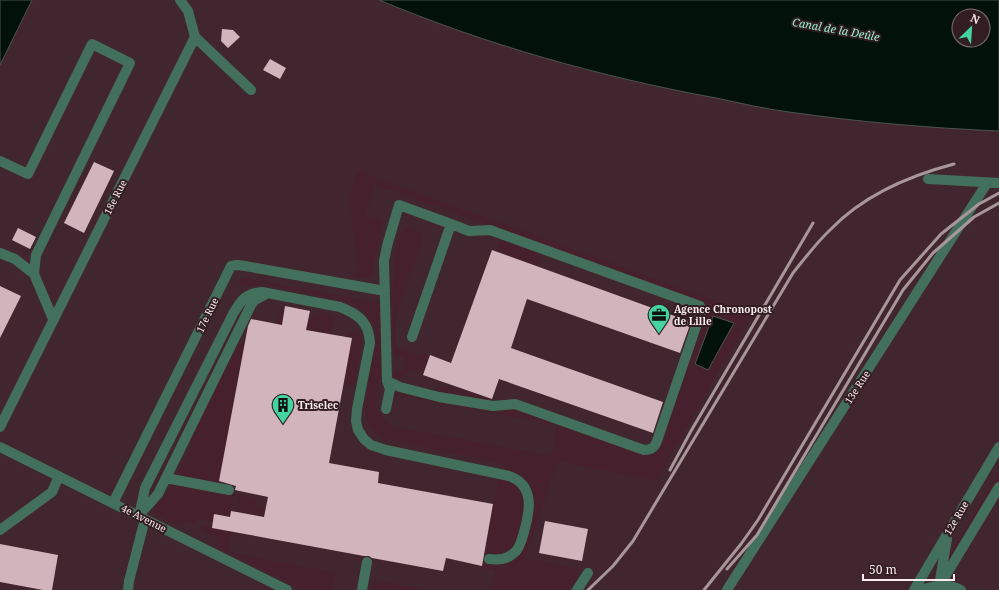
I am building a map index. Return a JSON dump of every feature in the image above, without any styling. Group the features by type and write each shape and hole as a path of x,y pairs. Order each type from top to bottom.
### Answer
{"lane":[{"path":"180,0 188,11 195,37 252,90"},
{"name":"18e Rue","path":"0,427 195,37"},
{"path":"0,161 28,174 92,44 130,63 36,255 34,274"},
{"path":"928,179 999,183"},
{"name":"13e Rue","path":"727,590 987,183"},
{"path":"399,206 469,231 490,230 696,304 700,306 701,312 657,441 649,450 644,450 515,404 493,406 439,397 387,381 384,291 384,261 399,206"},
{"path":"412,337 451,224"},
{"path":"0,253 15,259 34,274 54,319"},
{"name":"17e Rue","path":"113,502 231,266 245,266 384,291"},
{"path":"128,590 142,517 145,488 236,309 246,296 254,292 272,293 340,306 351,312 366,326 370,334 370,343 356,421 358,430 364,439 372,445 386,450 509,476 522,483 528,498 529,510 521,541 516,551 510,557 502,560 489,559"},
{"path":"142,517 158,494 251,305 262,295 272,293"},
{"name":"4e Avenue","path":"0,447 287,590"},
{"name":"12e Rue","path":"914,590 999,447"},
{"path":"0,530 52,492 60,476"},
{"path":"166,478 229,490"},
{"path":"939,588 999,487"},
{"path":"939,588 946,544 952,524"},
{"path":"362,590 367,562"},
{"path":"577,590 588,573"},
{"path":"920,590 950,585 960,590"}],"shaded area":[{"path":"32,0 379,0 415,15 456,29 844,119 944,128 999,131 999,590 0,590 0,65"},
{"path":"358,171 751,314 656,481 558,461 525,558 580,569 575,581 568,590 492,590 495,570 481,568 482,563 492,565 501,564 519,558 527,539 533,517 534,506 530,485 522,475 504,469 504,464 389,440 379,435 370,426 365,412 377,333 370,319 360,308 351,302 267,285 245,286 239,283 243,278 381,303 382,361 375,407 390,426 552,456 557,425 650,456 656,454 706,314 704,306 698,300 375,185 365,215 383,221 371,276 368,279 352,276 358,270 349,195"},
{"path":"406,228 414,229 421,233 423,238 396,315 396,347 422,356 423,353 430,355 423,375 410,369 400,380 394,378 394,371 404,371 405,357 394,357 393,288 396,250 400,236"},
{"path":"501,240 542,254 537,267 496,252"},
{"path":"280,310 315,318 322,312 329,313 335,318 331,334 277,324"},
{"path":"351,331 358,334 362,341 355,382 353,385 343,387 346,337"},
{"path":"236,343 244,345 219,485 182,477 178,472 192,447 189,437"},
{"path":"442,384 456,389 456,387 489,399 488,403 439,393"},
{"path":"394,393 498,412 517,409 557,425 397,395 395,405 392,404"},
{"path":"999,471 999,480 950,564 947,562 949,555"},
{"path":"498,479 518,487 521,493 522,501 522,520 520,530 513,546 508,551 499,554 484,553"},
{"path":"173,482 234,494 230,517 214,514 213,522 198,519 197,524 186,522 175,525 152,512 157,502 163,499"},
{"path":"238,495 258,499 257,508 266,509 263,524 245,520 246,513 235,511"},
{"path":"203,525 232,532 228,552 218,547 215,537 201,530"},
{"path":"228,552 336,573 332,590 302,589"},
{"path":"374,580 424,590 372,590"}],"water":[{"path":"0,0 32,0 0,65"},
{"name":"Canal de la Deûle","path":"379,0 999,0 999,131 868,122 762,108 673,90 587,70 461,31"},
{"path":"713,316 734,323 708,370 695,364"}],"building":[{"path":"222,29 233,30 240,37 228,48 221,41"},
{"path":"270,59 286,68 280,79 263,70"},
{"path":"94,162 114,171 84,233 64,223"},
{"path":"18,228 36,237 30,249 12,240"},
{"name":"Agence Chronopost de Lille","path":"492,250 691,322 680,353 527,299 511,348 663,402 653,433 499,379 492,399 423,375 430,355 451,363"},
{"path":"0,286 21,296 0,338"},
{"name":"Triselec","path":"285,306 310,311 306,330 352,338 329,463 379,472 378,483 493,504 482,566 446,558 443,571 372,558 369,556 212,528 214,514 230,517 231,511 264,517 268,497 235,490 236,486 219,481 248,326 251,319 282,325"},
{"path":"545,521 588,529 582,561 539,553"},
{"path":"0,544 58,555 52,590 43,590 0,582"}],"railway":[{"path":"588,590 613,566 633,541 793,273 816,245 844,217 872,197 888,188 920,174 954,164"},
{"path":"704,590 758,520 900,280 941,234 979,204 999,193"},
{"path":"727,569 757,535 903,290 933,253 974,217 999,203"},
{"path":"670,470 691,431 813,223"}],"place":[{"name":"Agence Chronopost de Lille","path":"659,334"},
{"name":"Triselec","path":"283,424"}]}
